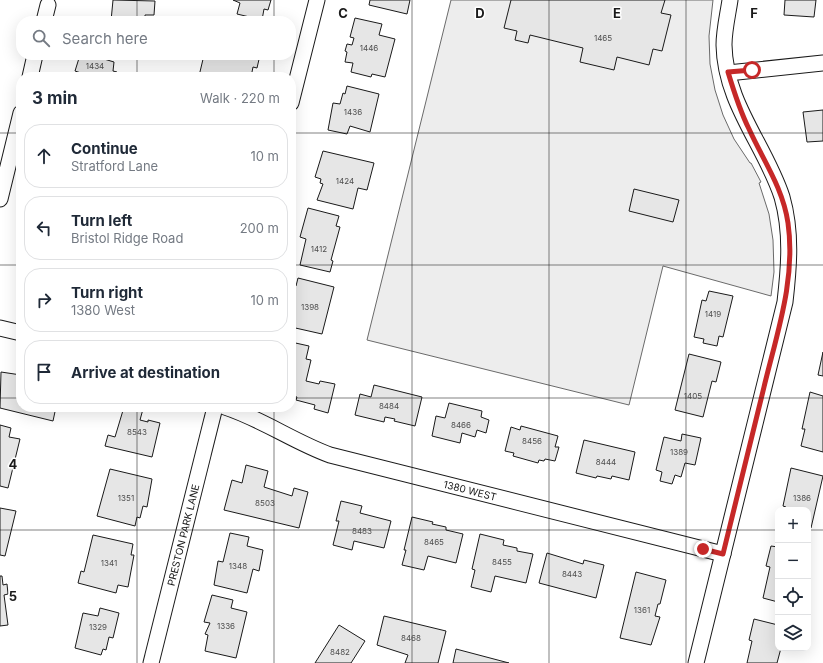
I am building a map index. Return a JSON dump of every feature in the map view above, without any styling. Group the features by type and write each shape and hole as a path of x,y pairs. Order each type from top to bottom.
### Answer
{"street":[{"path":"296,83 317,0"},
{"path":"696,663 785,302 790,257 788,223 782,197 770,169 749,130 736,98 728,72 724,45 730,0"},
{"path":"45,16 48,5"},
{"path":"31,72 34,60"},
{"path":"728,72 823,63"},
{"path":"0,199 16,134"},
{"path":"0,328 16,332"},
{"name":"PRESTON PARK LANE","path":"151,663 214,412"},
{"name":"1380 WEST","path":"238,412 260,420 314,449 330,455 723,554"}],"shaded area":[{"path":"451,0 713,0 709,36 710,64 715,90 723,115 734,139 751,163 761,182 759,183 769,214 773,240 774,272 771,296 663,266 629,405 367,340"}],"building":[{"path":"113,0 155,1 154,15 111,16"},
{"path":"233,0 271,0 268,10 264,9 263,16 245,16 237,14 240,3"},
{"path":"370,0 410,0 407,14 369,5"},
{"path":"511,0 665,0 661,13 671,15 662,51 653,49 649,65 617,57 614,70 580,62 583,48 530,35 528,43 515,40 517,31 504,28"},
{"path":"785,0 816,0 814,17 784,15"},
{"path":"355,18 382,24 379,35 395,39 385,77 372,74 371,77 351,72 353,63 345,62 347,52 345,51 347,44 352,45 354,38 350,37"},
{"path":"78,60 107,60 114,62 113,71 117,72 78,72 75,71"},
{"path":"203,60 259,60 257,68 253,67 252,72 200,72"},
{"path":"347,86 379,94 370,132 350,126 347,134 328,130 333,103 340,104"},
{"path":"823,110 823,141 807,142 803,112"},
{"path":"323,151 374,163 367,190 358,188 353,209 317,200 323,184 320,183 321,179 315,177"},
{"path":"634,189 679,200 673,222 629,211"},
{"path":"308,208 339,216 336,226 340,227 331,260 333,261 330,272 300,265 306,239 300,237"},
{"path":"298,278 334,287 322,334 296,328 296,286"},
{"path":"709,291 733,296 723,337 719,336 717,346 703,343 704,339 694,337 702,300 706,301"},
{"path":"296,343 309,346 306,359 311,360 306,381 319,384 320,381 335,384 328,413 314,409 315,405 296,400"},
{"path":"823,352 823,376 818,375"},
{"path":"689,354 721,362 716,382 712,381 703,417 675,410"},
{"path":"1,372 16,374 16,412 0,408"},
{"path":"374,385 422,397 415,426 394,421 395,419 385,417 384,422 355,415 360,394 371,397"},
{"path":"810,392 823,396 823,452 801,446 805,429 802,429"},
{"path":"449,403 482,411 481,417 489,420 486,433 477,430 475,437 462,433 460,443 432,436 436,416 445,418"},
{"path":"16,412 55,412 53,421"},
{"path":"122,412 142,412 140,420 160,423 152,457 105,446 108,435 115,437"},
{"path":"0,425 11,428 9,437 20,439 8,488 0,486"},
{"path":"521,426 558,436 555,447 559,447 555,461 545,459 544,461 539,460 538,463 513,456 514,453 505,451 511,427 520,430"},
{"path":"682,434 701,438 695,465 685,463 681,477 675,475 672,484 660,481 662,472 656,470 664,437 681,441"},
{"path":"584,440 635,452 629,480 612,476 611,479 597,476 596,478 576,473"},
{"path":"246,465 268,471 264,487 292,496 294,488 308,492 299,528 224,510 232,480 242,483"},
{"path":"791,468 823,476 811,528 811,507 783,506"},
{"path":"110,469 152,479 147,507 143,506 140,518 137,517 135,526 97,516"},
{"path":"341,501 362,506 360,513 391,521 384,548 354,541 352,550 333,545 339,521 336,521"},
{"path":"0,508 16,511 5,556 0,555"},
{"path":"412,517 433,522 432,524 446,527 446,530 463,534 456,563 428,556 424,570 402,565"},
{"path":"230,533 249,537 247,546 263,550 259,571 253,569 247,593 214,585 218,561 223,562"},
{"path":"480,534 504,540 503,545 517,548 517,551 533,554 526,583 495,576 491,592 471,587 475,570 472,569"},
{"path":"93,535 133,544 131,555 134,555 128,587 118,585 116,593 78,583 81,571 84,572"},
{"path":"771,546 775,547 775,601 763,598 770,567 766,566"},
{"path":"547,553 583,564 584,560 604,565 596,598 539,583"},
{"path":"636,572 666,580 660,604 658,604 655,616 660,617 651,645 620,638"},
{"path":"0,576 2,576 3,585 7,584 8,594 4,595 8,625 0,626"},
{"path":"212,595 233,600 231,608 247,612 236,658 205,651 208,635 205,634 210,623 204,622"},
{"path":"100,608 119,613 113,638 109,637 106,650 103,649 101,655 75,648 83,613 98,616"},
{"path":"384,616 446,631 438,663 405,663 408,655 377,645"},
{"path":"754,619 775,624 775,651 780,651 777,663 747,663 752,641 749,640"},
{"path":"339,625 365,641 351,663 315,663"},
{"path":"456,649 509,663 453,663"}],"route":[{"path":"703,549 723,554 785,302 790,257 788,223 782,197 770,169 749,130 736,98 728,72 752,70"}]}
